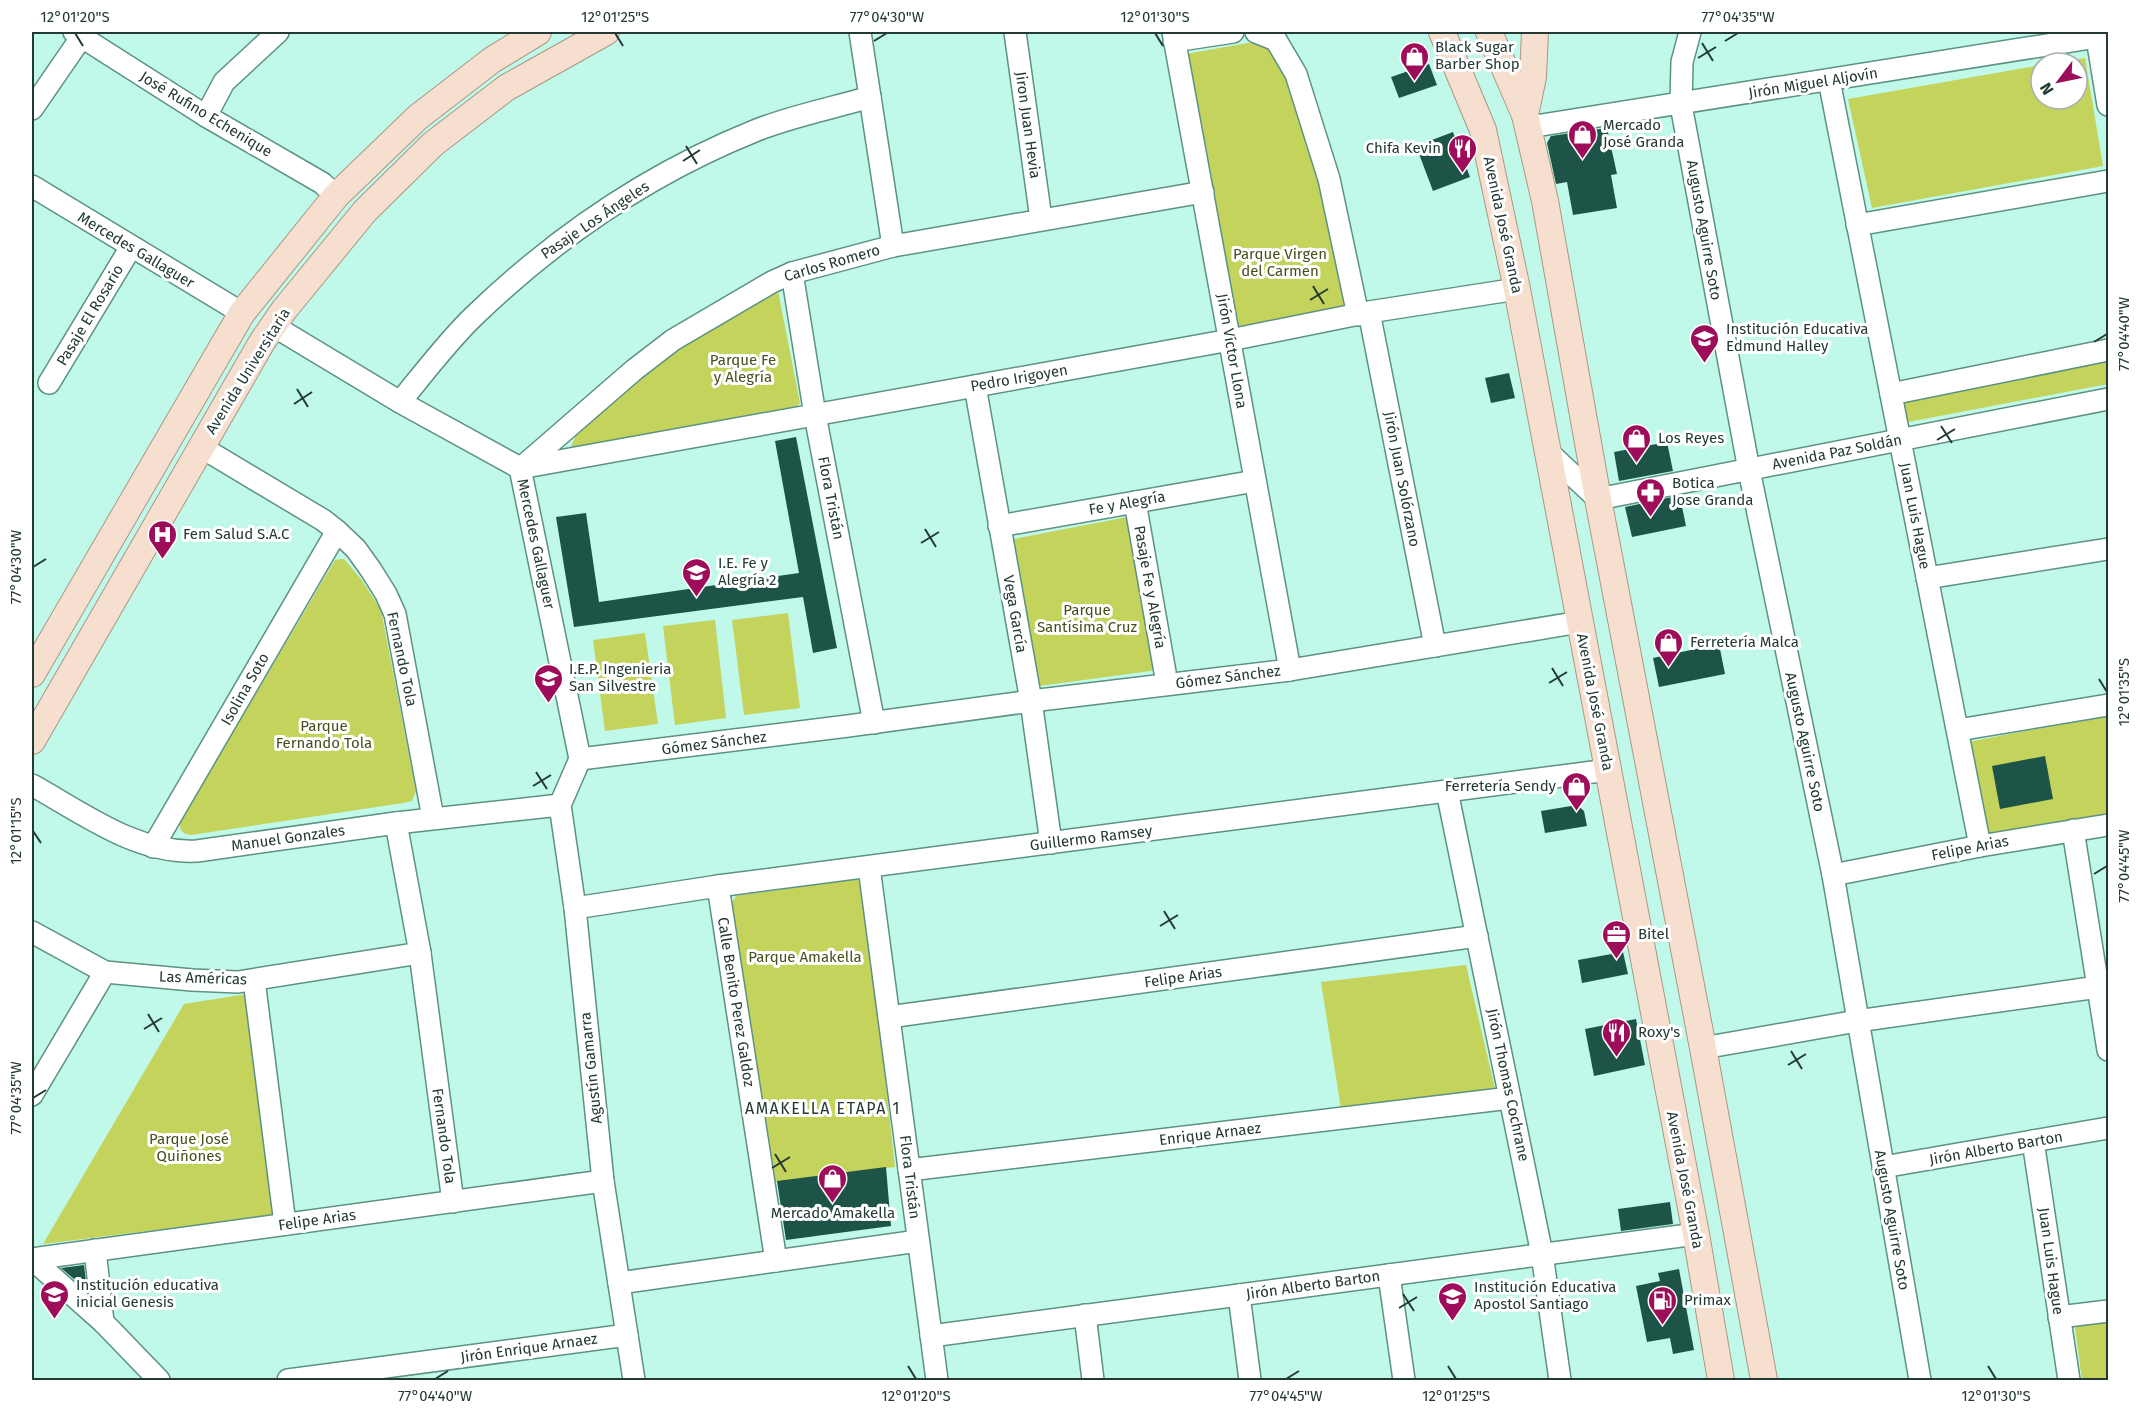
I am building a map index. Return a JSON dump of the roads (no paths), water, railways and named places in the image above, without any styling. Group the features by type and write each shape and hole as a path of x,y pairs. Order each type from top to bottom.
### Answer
{"main road":[{"path":"32,674 242,313 336,196 417,117 492,60 538,32"},
{"name":"Avenida Universitaria","path":"32,741 272,325 365,211 432,144 506,88 606,32"},
{"name":"Avenida José Granda","path":"1442,32 1482,130 1517,289 1696,1234 1721,1380"},
{"path":"1489,32 1527,121 1545,201 1598,499 1764,1380"},
{"path":"1527,121 1533,77 1535,32"},
{"path":"1714,1343 1755,1335"}],"street":[{"path":"206,116 225,82 278,32"},
{"path":"860,32 893,246"},
{"name":"Jiron Juan Hevia","path":"1015,32 1041,219"},
{"path":"1173,36 1233,32"},
{"name":"Jirón Juan Solórzano","path":"1256,32 1276,40 1296,74 1329,179 1364,314 1435,646"},
{"name":"Augusto Aguirre Soto","path":"1690,32 1682,62 1681,105 1749,470 1833,875 1920,1380"},
{"path":"32,109 80,33"},
{"name":"José Rufino Echenique","path":"80,33 206,116 322,183 336,196"},
{"path":"2096,34 2109,105"},
{"name":"Jirón Miguel Aljovín","path":"1527,121 1681,105 2096,34"},
{"name":"Jirón Víctor Llona","path":"1173,36 1290,670"},
{"name":"Juan Luis Hague","path":"1829,80 1980,846"},
{"name":"Pasaje Los Ángeles","path":"400,402 473,317 545,252 632,192 758,129 870,98"},
{"path":"1857,225 2109,181"},
{"name":"Mercedes Gallaguer","path":"32,186 131,248 242,313"},
{"name":"Carlos Romero","path":"520,468 634,370 673,340 772,282 792,273 893,246 1203,192"},
{"name":"Pasaje El Rosario","path":"49,383 131,248"},
{"name":"Flora Tristán","path":"792,273 815,415 874,723"},
{"name":"Pedro Irigoyen","path":"520,468 1364,314 1517,289"},
{"name":"Mercedes Gallaguer","path":"272,325 400,402 520,468 580,759"},
{"path":"1891,394 2109,350"},
{"name":"Vega García","path":"975,386 1031,701 1051,843"},
{"name":"Avenida Paz Soldán","path":"1598,499 2109,399"},
{"name":"Fernando Tola","path":"201,447 323,520 356,549 371,570 386,594 394,615 433,818"},
{"path":"1548,451 1598,499"},
{"name":"Fe y Alegría","path":"999,526 1255,481"},
{"name":"Pasaje Fe y Alegría","path":"1135,502 1165,672"},
{"name":"Isolina Soto","path":"153,847 337,531"},
{"path":"1927,578 2109,549"},
{"name":"Gómez Sánchez","path":"580,759 1290,670 1580,622"},
{"path":"1958,730 2109,705"},
{"path":"560,805 580,759"},
{"name":"Guillermo Ramsey","path":"575,908 718,886 1608,770"},
{"name":"Manuel Gonzales","path":"32,785 133,841 177,852 396,822 560,805"},
{"name":"Jirón Thomas Cochrane","path":"1447,791 1542,1254 1560,1380"},
{"name":"Agustín Gamarra","path":"560,805 575,908 603,1181 634,1380"},
{"name":"Fernando Tola","path":"396,822 420,953 453,1202"},
{"name":"Felipe Arias","path":"1833,875 1980,846 2109,825"},
{"path":"2073,831 2109,1050"},
{"name":"Flora Tristán","path":"869,867 937,1380"},
{"name":"Calle Benito Perez Galdoz","path":"718,886 776,1261"},
{"name":"Las Américas","path":"32,932 105,972 192,980 238,982 420,953"},
{"name":"Felipe Arias","path":"889,1017 1477,936"},
{"path":"32,1095 105,972"},
{"path":"254,980 285,1224"},
{"path":"1703,1048 1857,1021 2098,987"},
{"name":"Enrique Arnaez","path":"909,1170 1510,1098"},
{"name":"Jirón Alberto Barton","path":"1883,1167 2109,1128"},
{"name":"Juan Luis Hague","path":"2033,1141 2069,1380"},
{"name":"Felipe Arias","path":"32,1259 603,1181"},
{"name":"Jirón Alberto Barton","path":"931,1335 1696,1234"},
{"path":"619,1283 918,1241"},
{"path":"95,1250 103,1322"},
{"path":"32,1259 103,1322 159,1380"},
{"path":"1389,1275 1404,1380"},
{"path":"1239,1295 1250,1380"},
{"path":"2059,1317 2109,1311"},
{"path":"1085,1315 1093,1380"},
{"name":"Jirón Enrique Arnaez","path":"288,1380 627,1335"}],"place":[{"name":"Black Sugar Barber Shop","path":"1414,82"},
{"name":"Mercado José Granda","path":"1582,160"},
{"name":"Chifa Kevin","path":"1462,174"},
{"name":"Institución Educativa Edmund Halley","path":"1705,364"},
{"name":"Los Reyes","path":"1637,464"},
{"name":"Botica Jose Granda","path":"1651,518"},
{"name":"Fem Salud S.A.C","path":"162,560"},
{"name":"I.E. Fe y Alegría 2","path":"697,598"},
{"name":"Ferretería Malca","path":"1669,668"},
{"name":"I.E.P. Ingenieria San Silvestre","path":"548,704"},
{"name":"Ferretería Sendy","path":"1577,812"},
{"name":"Bitel","path":"1617,960"},
{"name":"Roxy's","path":"1617,1058"},
{"name":"Mercado Amakella","path":"833,1204"},
{"name":"Institución educativa inicial Genesis","path":"55,1320"},
{"name":"Institución Educativa Apostol Santiago","path":"1453,1322"},
{"name":"Primax","path":"1663,1326"}],"district":[{"name":"AMAKELLA ETAPA 1","path":"823,1108"}],"park label":[{"name":"Parque Virgen del Carmen","path":"1280,262"},
{"name":"Parque Fe y Alegría","path":"743,368"},
{"name":"Parque Santísima Cruz","path":"1087,618"},
{"name":"Parque Fernando Tola","path":"324,734"},
{"name":"Parque Amakella","path":"805,957"},
{"name":"Parque José Quiñones","path":"189,1148"}]}
